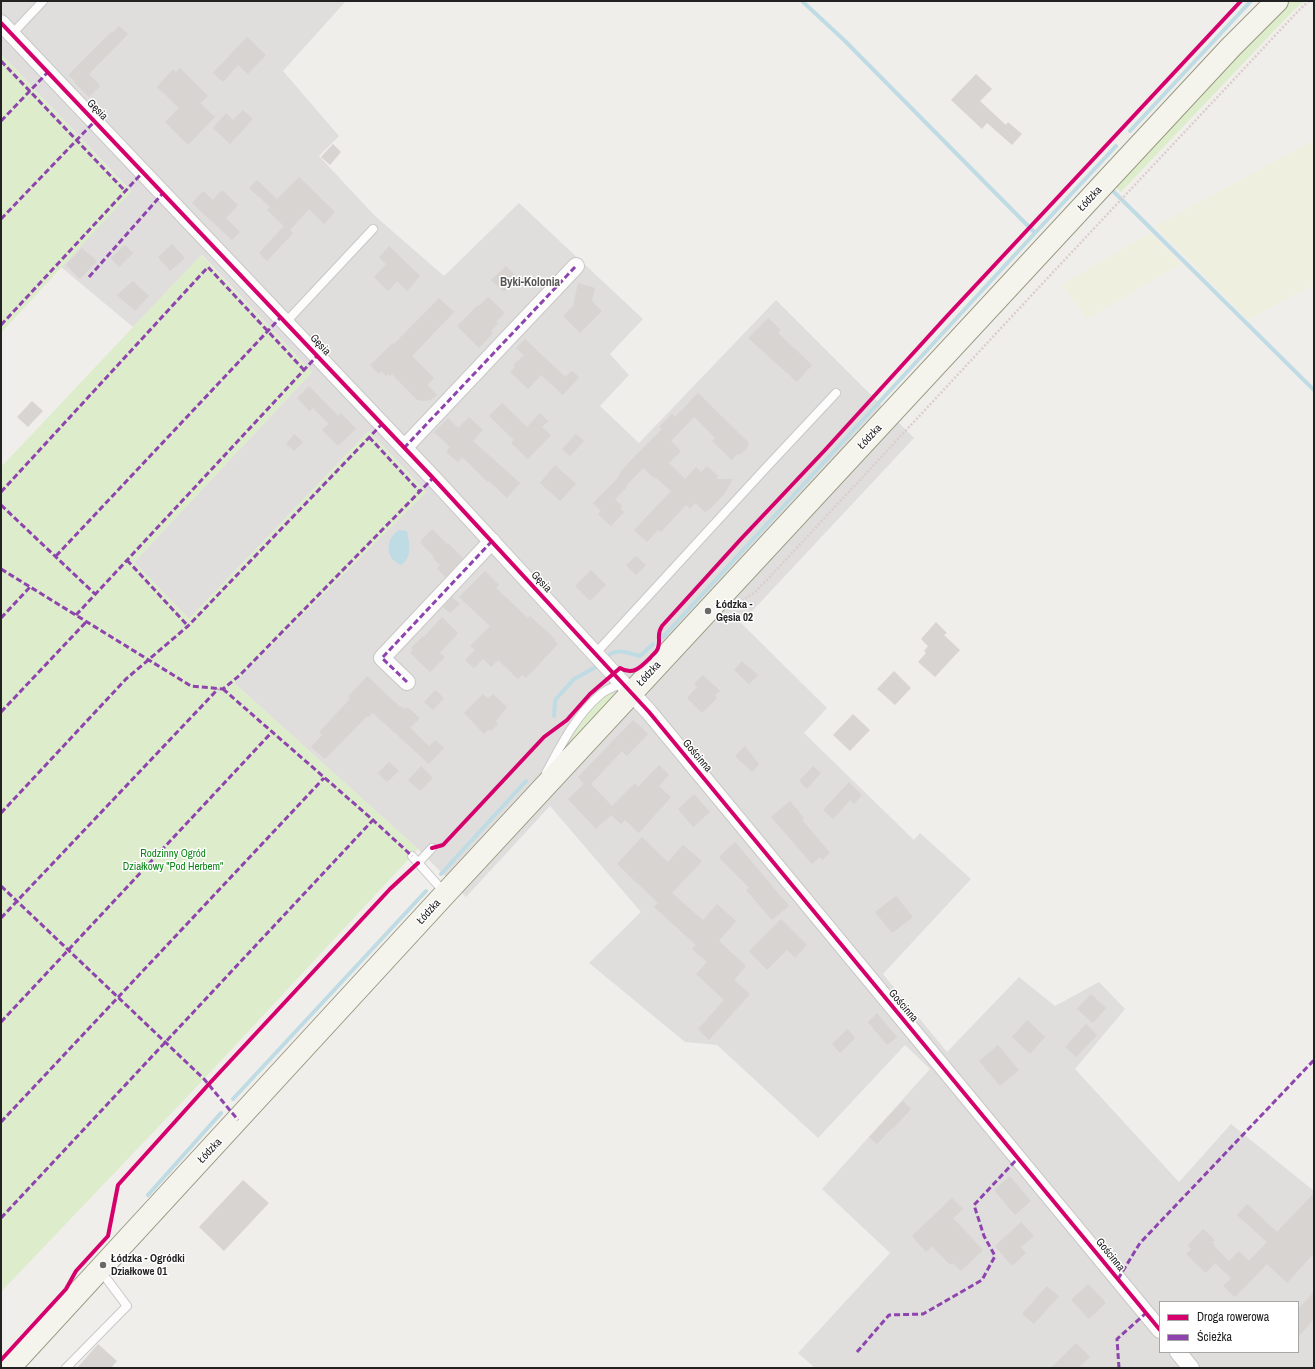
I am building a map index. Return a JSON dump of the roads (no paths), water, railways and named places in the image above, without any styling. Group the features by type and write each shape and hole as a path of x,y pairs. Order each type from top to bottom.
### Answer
{"main road":[{"name":"Łódzka","path":"9,1368 530,802 627,688 1275,2"}],"street":[{"name":"Gęsia","path":"6,28 286,322 492,541 627,688"},
{"path":"404,448 576,266"},
{"path":"406,682 382,658 492,541"},
{"name":"Gościnna","path":"627,688 1159,1329"},
{"path":"1179,1353 1191,1368"}],"lane":[{"path":"6,28 43,1"},
{"path":"286,322 373,229"},
{"path":"595,654 836,393"},
{"path":"418,863 432,848"},
{"path":"412,856 445,894"},
{"path":"66,1368 127,1306 106,1278 98,1271"}],"water":[{"path":"399,530 407,531 409,545 409,554 405,562 401,565 395,562 389,553 388,548 391,538"}],"waterway":[{"path":"802,1 844,40 1035,233 1116,146"},
{"path":"1130,131 1251,1"},
{"path":"1110,188 1314,390"},
{"path":"663,637 1035,233"},
{"path":"610,654 621,651 640,656 653,644"},
{"path":"554,716 556,699 574,679 596,667"},
{"path":"441,874 526,781"},
{"path":"233,1099 426,891"},
{"path":"148,1195 221,1113"}],"place":[{"name":"Łódzka - Gęsia 02","path":"708,611"},
{"name":"Łódzka - Ogródki Działkowe 01","path":"103,1265"}],"district":[{"name":"Byki-Kolonia","path":"530,283"}],"park label":[{"name":"Rodzinny Ogród Działkowy \"Pod Herbem\"","path":"173,860"}]}
